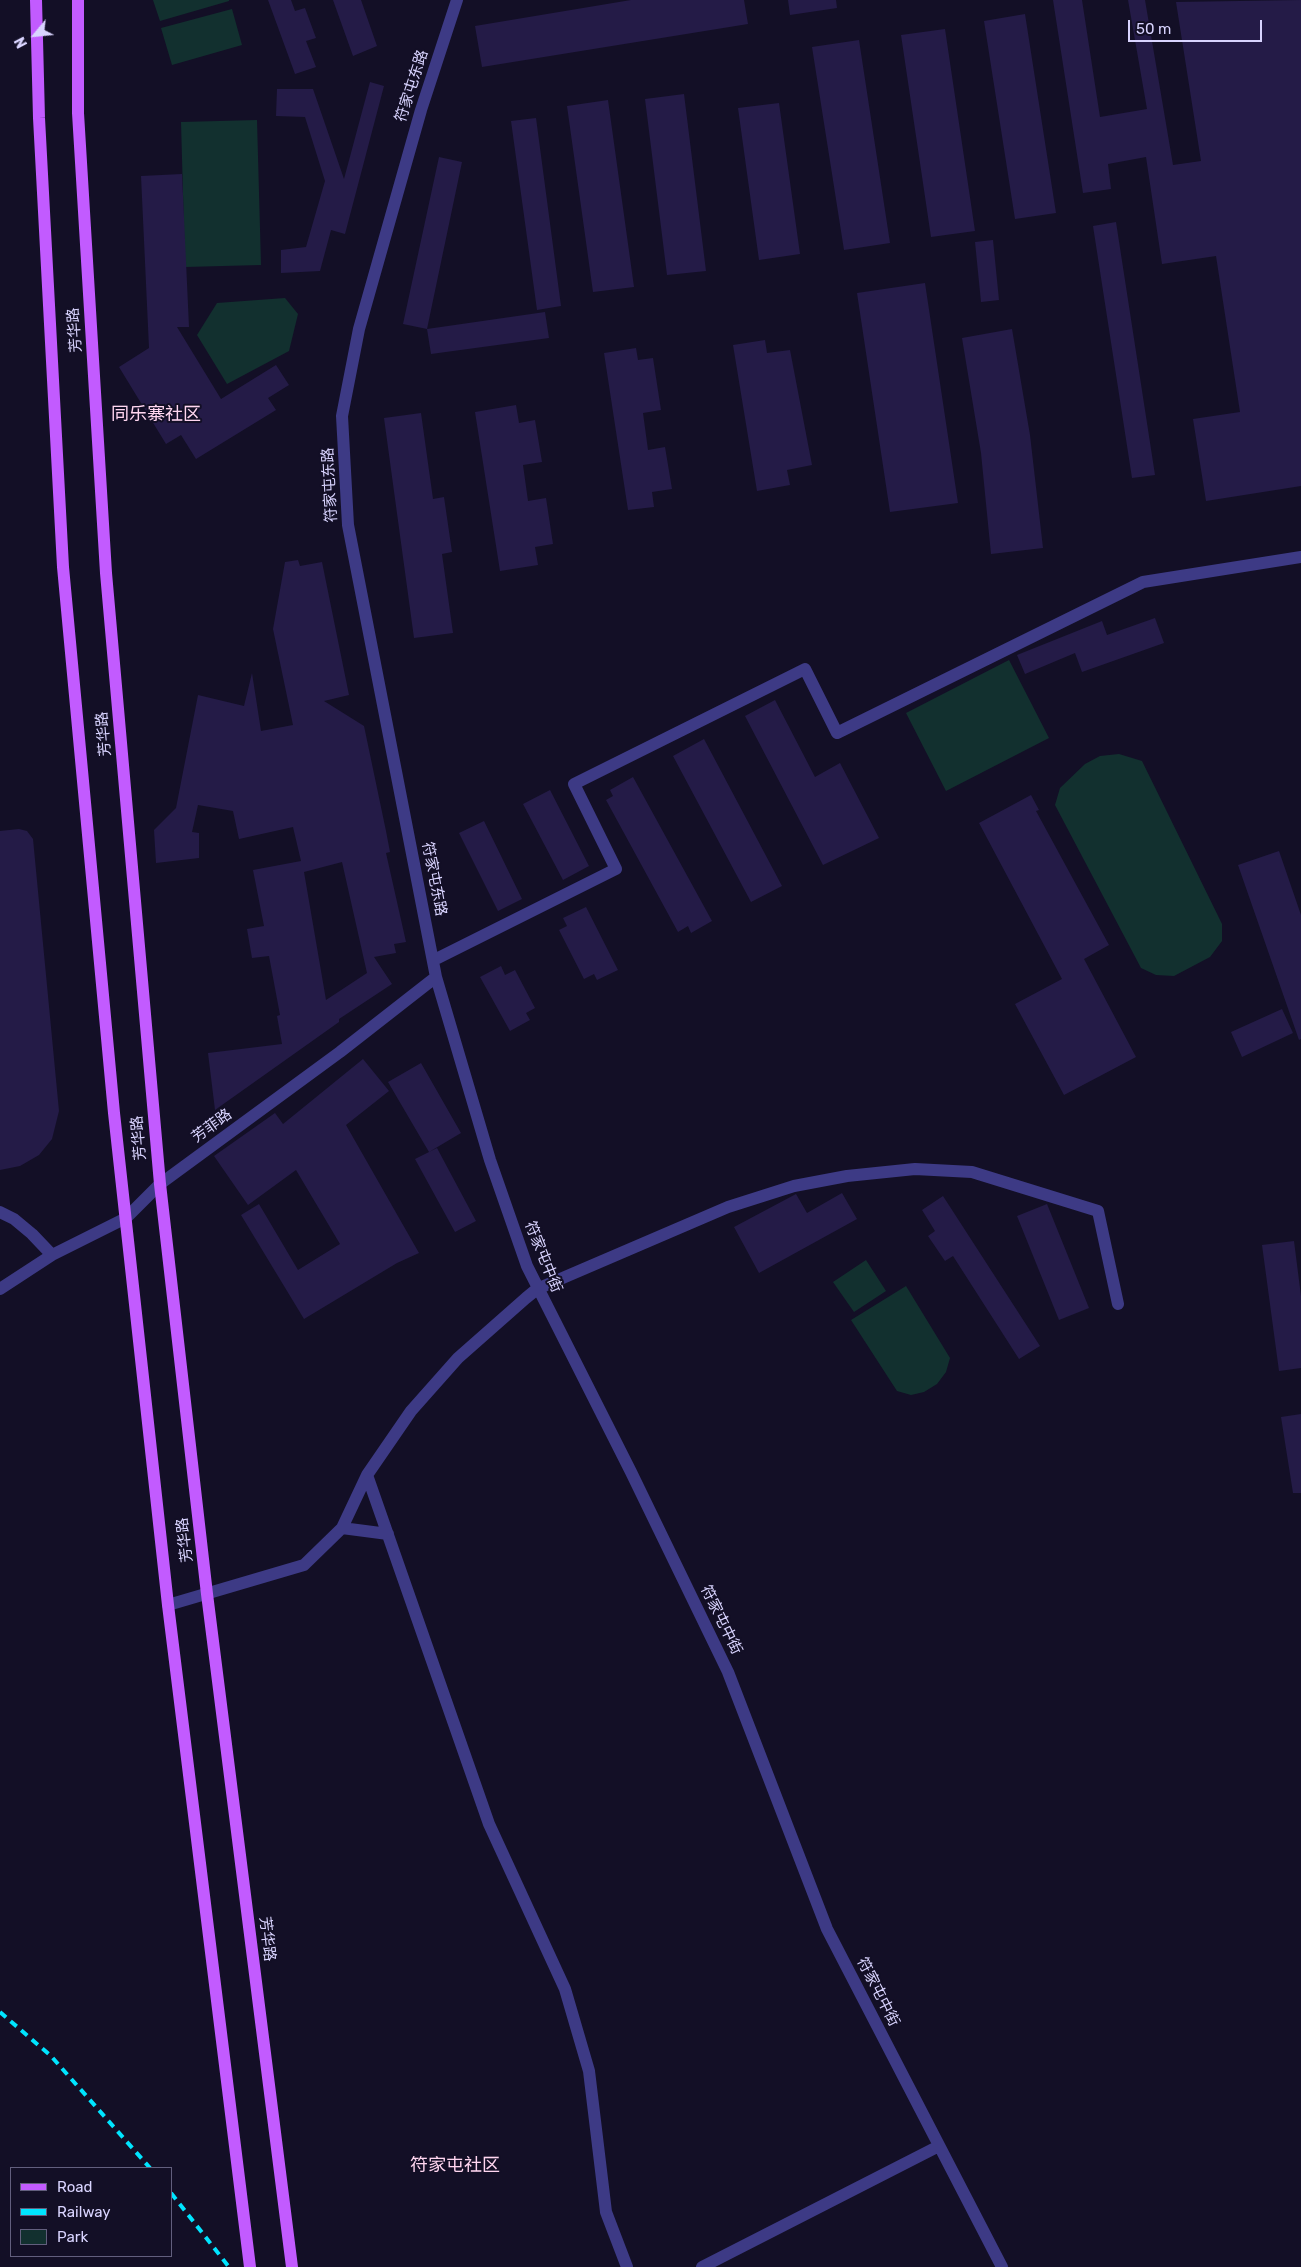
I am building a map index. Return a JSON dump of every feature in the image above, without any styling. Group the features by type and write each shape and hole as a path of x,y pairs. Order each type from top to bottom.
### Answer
{"main road":[{"name":"芳华路","path":"36,0 39,118 64,567 126,1218 168,1605 250,2267"},
{"name":"芳华路","path":"78,0 78,113 106,573 160,1184 207,1594 292,2267"}],"street":[{"name":"符家屯东路","path":"436,977 348,525 342,416 362,320 421,110 457,0"},
{"path":"434,960 616,869 574,784 805,669 837,733 1144,582 1301,557"},
{"name":"芳菲路","path":"0,1289 52,1255 126,1218 160,1184 340,1052 436,977"},
{"name":"符家屯中街","path":"436,977 490,1160 537,1290 631,1472 728,1672 827,1929 1002,2267"},
{"path":"168,1605 304,1565 342,1528 368,1475 411,1411 458,1358 537,1290 728,1207 811,1183 846,1176 915,1169 972,1172 1098,1211 1118,1304"},
{"path":"0,1212 26,1229 52,1255"},
{"path":"368,1475 489,1824 565,1989 589,2071 606,2212 627,2267"},
{"path":"342,1528 388,1534"},
{"path":"702,2267 939,2146"}],"green space":[{"path":"153,0 229,0 229,1 160,21"},
{"path":"232,9 242,45 172,65 161,28"},
{"path":"257,120 261,265 185,267 181,122"},
{"path":"285,298 298,314 289,351 227,384 197,335 217,303"},
{"path":"1009,660 1049,738 946,791 906,713"},
{"path":"1119,754 1142,761 1222,924 1222,941 1210,957 1174,976 1156,975 1141,968 1055,805 1060,788 1085,764 1100,756"},
{"path":"866,1260 886,1291 854,1312 833,1282"},
{"path":"906,1286 950,1358 946,1372 937,1384 924,1392 911,1395 897,1391 851,1320"}],"building":[{"path":"268,0 291,0 295,11 305,8 316,38 306,41 316,67 295,74"},
{"path":"333,0 361,0 377,46 353,56"},
{"path":"631,0 744,0 748,24 482,67 475,26"},
{"path":"788,0 836,0 837,8 790,15"},
{"path":"1053,0 1082,0 1100,117 1147,109 1128,0 1145,0 1173,165 1201,161 1176,2 1301,0 1301,486 1206,501 1193,419 1240,412 1216,256 1162,264 1146,157 1108,164 1111,189 1083,193"},
{"path":"1025,14 1056,213 1015,219 984,21"},
{"path":"945,29 975,231 931,237 901,35"},
{"path":"859,40 890,243 844,250 812,47"},
{"path":"370,82 384,86 345,234 331,230 320,271 281,273 281,250 306,247 325,181 305,117 276,116 277,89 313,89 344,179"},
{"path":"684,94 706,271 667,275 645,99"},
{"path":"608,100 634,287 593,292 567,106"},
{"path":"779,103 800,254 759,260 738,108"},
{"path":"536,118 561,306 537,310 511,121"},
{"path":"439,157 462,162 427,329 403,324"},
{"path":"182,174 189,327 177,327 221,399 276,365 289,385 268,398 276,410 196,459 181,435 166,444 119,367 149,348 141,176"},
{"path":"1116,222 1155,475 1132,478 1093,226"},
{"path":"993,240 999,300 981,302 975,242"},
{"path":"925,283 958,503 890,512 857,293"},
{"path":"545,312 549,338 431,354 427,329"},
{"path":"1012,329 1030,435 1043,548 991,554 981,453 962,338"},
{"path":"765,340 767,353 790,350 812,465 787,470 790,485 757,491 733,345"},
{"path":"636,348 638,360 653,358 661,410 643,413 648,450 665,447 672,489 652,492 654,507 628,510 604,353"},
{"path":"516,405 519,423 535,420 542,462 523,465 528,501 546,498 553,544 535,547 538,565 500,571 475,412"},
{"path":"421,413 433,499 444,497 452,552 442,554 453,633 414,638 384,418"},
{"path":"298,560 300,566 322,562 349,695 324,701 364,726 390,852 386,853 406,942 394,944 396,953 374,957 392,984 339,1019 339,1022 215,1110 208,1053 282,1044 277,1016 280,1015 269,956 252,958 247,929 264,926 253,870 301,861 293,827 239,839 233,811 198,805 192,832 199,833 199,858 156,863 154,830 176,808 198,695 244,706 252,673 261,731 293,725 273,629 285,562","holes":["342,862 367,973 326,1000 304,872"]},
{"path":"1155,618 1164,643 1082,672 1075,653 1025,674 1017,655 1102,621 1107,635"},
{"path":"775,700 815,777 840,763 879,838 823,865 745,716"},
{"path":"704,739 782,886 751,902 673,756"},
{"path":"633,777 712,921 691,933 688,926 678,932 606,800 613,796 610,790"},
{"path":"550,790 589,866 563,880 523,804"},
{"path":"1031,795 1039,810 1036,811 1109,945 1084,959 1136,1057 1064,1095 1015,1004 1062,979 979,823"},
{"path":"484,821 522,899 498,911 459,833"},
{"path":"19,829 27,831 33,839 59,1111 52,1139 39,1155 20,1166 0,1170 0,831"},
{"path":"1279,851 1301,915 1301,1039 1299,1040 1238,865"},
{"path":"586,907 618,970 597,980 594,974 584,979 559,930 567,926 563,918"},
{"path":"501,966 505,975 515,970 535,1008 526,1013 530,1020 510,1031 480,977"},
{"path":"1282,1009 1293,1033 1242,1057 1231,1032"},
{"path":"363,1059 389,1091 346,1125 419,1253 397,1263 304,1319 241,1215 259,1204 298,1270 340,1244 296,1170 248,1205 214,1156 275,1113 283,1124"},
{"path":"421,1063 461,1133 429,1152 388,1082"},
{"path":"437,1148 476,1221 455,1232 415,1159"},
{"path":"842,1193 857,1219 759,1273 734,1227 796,1194 807,1213"},
{"path":"943,1196 1040,1346 1019,1359 953,1256 945,1261 928,1236 935,1231 922,1210"},
{"path":"1047,1204 1089,1308 1059,1320 1017,1216"},
{"path":"1294,1241 1301,1296 1301,1368 1279,1371 1262,1245"},
{"path":"1301,1414 1301,1493 1293,1493 1281,1417"}],"railway":[{"path":"0,2012 51,2056 149,2167"},
{"path":"172,2194 229,2267"}],"district":[{"name":"同乐寨社区","path":"156,415"},
{"name":"符家屯社区","path":"455,2166"}]}
